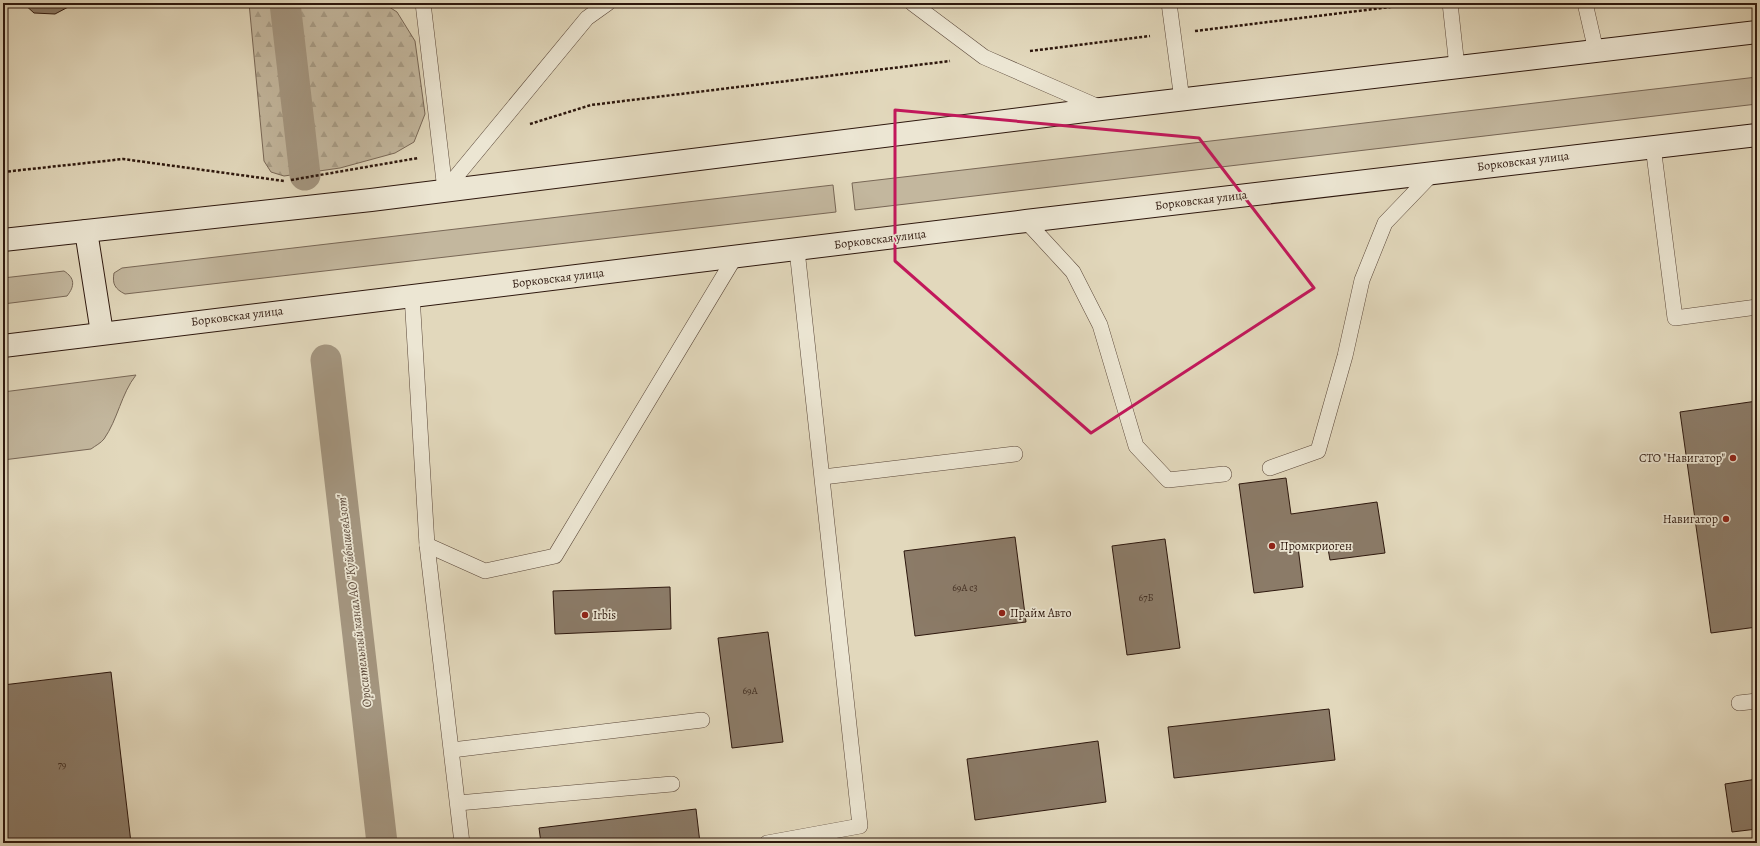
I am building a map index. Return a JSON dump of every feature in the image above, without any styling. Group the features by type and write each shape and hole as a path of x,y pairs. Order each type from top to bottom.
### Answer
{"main road":[{"path":"3,240 363,201 1102,109 1757,32"},
{"name":"Борковская улица","path":"3,346 412,295 1757,134"},
{"path":"86,231 102,333"}],"lane":[{"path":"423,3 445,190"},
{"path":"445,190 587,18 608,3"},
{"path":"912,3 984,57 1102,109"},
{"path":"1169,3 1182,100"},
{"path":"1450,3 1457,67"},
{"path":"1585,3 1596,51"},
{"path":"1653,146 1674,318 1757,307"},
{"path":"1270,468 1318,451 1345,356 1362,280 1382,230 1385,224 1434,172"},
{"path":"1026,221 1073,272 1100,325 1136,446 1168,480 1224,474"},
{"path":"767,843 860,826 797,250"},
{"path":"428,545 485,571 555,556 735,257"},
{"path":"412,295 428,545 462,843"},
{"path":"822,477 1015,454"},
{"path":"1739,703 1757,700"},
{"path":"452,750 702,720"},
{"path":"458,802 672,784"}],"path":[{"path":"1024,52 1423,3"},
{"path":"489,137 591,105 984,57"},
{"path":"3,172 123,159 285,181 422,157 440,152"}],"highlighted area":[{"path":"895,110 1199,138 1314,288 1091,433 895,261"}],"green space":[{"path":"249,3 383,3 397,12 415,41 425,114 414,142 395,153 340,168 284,176 271,172 264,161"},
{"path":"1757,77 1757,104 855,210 852,183"},
{"path":"833,185 836,212 125,294 115,286 113,280 114,273 122,268"},
{"path":"64,271 70,276 73,282 67,296 3,304 3,278"},
{"path":"136,375 127,390 109,431 100,443 91,449 3,460 3,392"}],"building":[{"path":"23,3 73,3 55,14 34,13"},
{"name":"Навигатор","path":"1757,401 1757,627 1711,633 1680,412"},
{"path":"1286,478 1291,514 1377,502 1385,553 1330,560 1327,543 1298,547 1303,587 1254,593 1239,484"},
{"path":"1015,537 1026,622 915,636 904,551"},
{"path":"1165,539 1180,648 1127,655 1112,546"},
{"path":"670,587 671,629 555,634 553,591"},
{"path":"768,632 783,742 732,748 718,638"},
{"path":"111,672 131,843 3,843 3,685"},
{"path":"1329,709 1335,760 1174,778 1168,727"},
{"path":"1098,741 1106,802 975,820 967,759"},
{"path":"1757,779 1757,829 1732,832 1725,784"},
{"path":"696,809 700,843 541,843 539,828"}],"waterway":[{"name":"Оросительный канал АО \"КуйбышевАзот\"","path":"285,3 305,175"},
{"name":"Оросительный канал АО \"КуйбышевАзот\"","path":"326,360 382,843"}],"place":[{"name":"СТО \"Навигатор\"","path":"1733,458"},
{"name":"Навигатор","path":"1726,519"},
{"name":"Промкриоген","path":"1272,546"},
{"name":"Прайм Авто","path":"1002,613"},
{"name":"Irbis","path":"585,615"}]}
